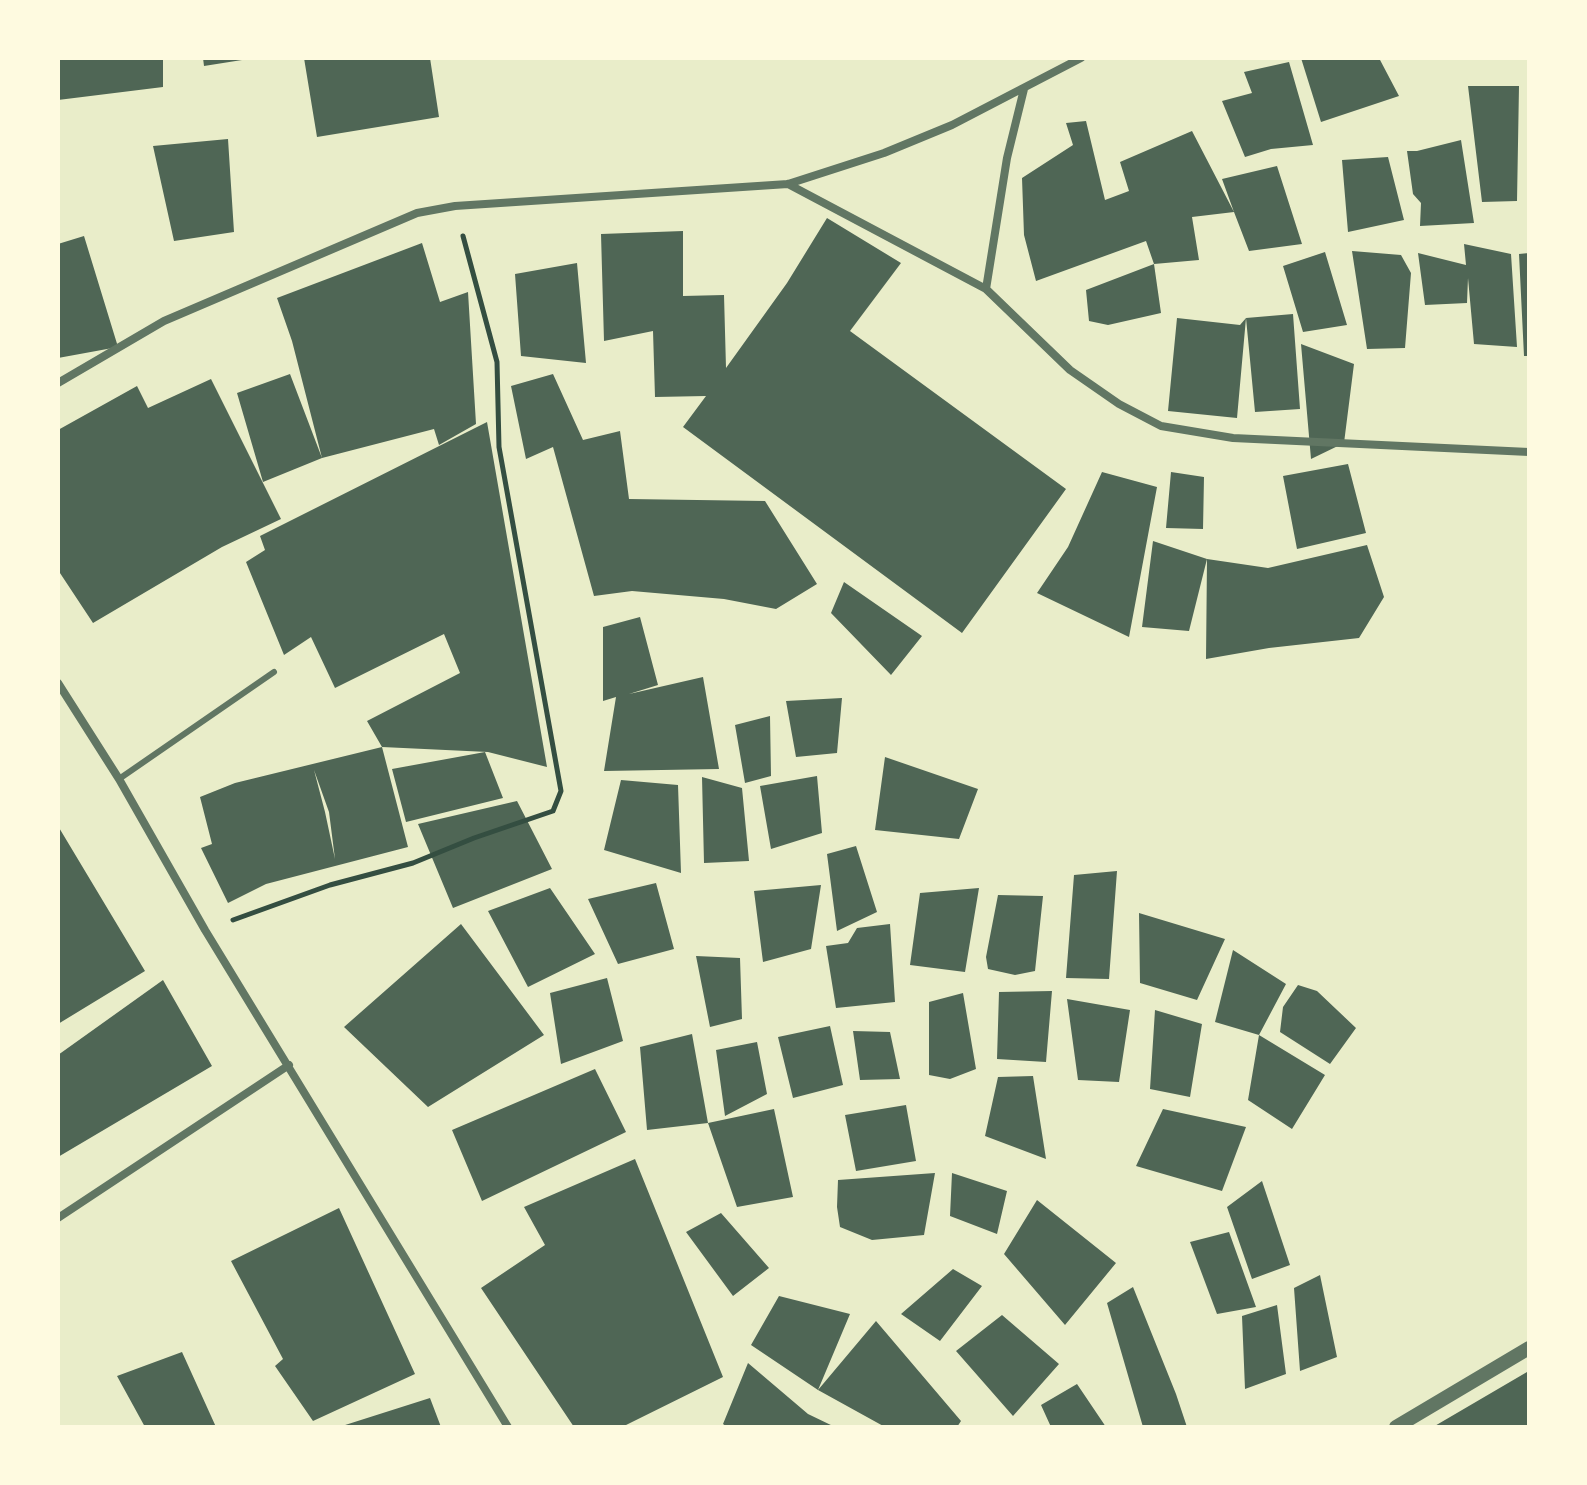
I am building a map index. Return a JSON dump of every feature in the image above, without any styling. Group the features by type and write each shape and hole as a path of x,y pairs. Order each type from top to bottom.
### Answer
{"street":[{"path":"58,383 164,321 417,213 455,206 788,184 884,153 952,125 1081,58"},
{"path":"986,289 1007,158 1024,89"},
{"path":"788,184 986,289 1070,370 1119,404 1161,426 1233,438 1529,452"},
{"path":"58,683 119,779 205,930 508,1427"},
{"path":"58,1218 289,1065"},
{"path":"1396,1427 1529,1348"}],"lane":[{"path":"119,779 274,672"}],"path":[{"path":"205,930 330,885 413,863 553,811 561,791 499,447 497,362 455,206"}],"building":[{"path":"58,58 163,58 163,87 58,100"},
{"path":"203,58 242,58 242,60 204,66"},
{"path":"304,58 430,58 439,117 317,137"},
{"path":"1301,58 1379,58 1399,96 1321,122"},
{"path":"1289,62 1313,145 1271,149 1245,157 1222,101 1252,93 1244,72"},
{"path":"1468,86 1519,86 1517,201 1482,202"},
{"path":"1086,121 1105,200 1129,191 1120,162 1192,131 1234,212 1192,217 1199,260 1154,264 1146,241 1036,281 1024,235 1022,178 1073,145 1066,123"},
{"path":"228,139 234,232 174,241 153,146"},
{"path":"1461,140 1474,223 1420,226 1421,203 1413,194 1407,151"},
{"path":"1388,157 1404,220 1348,232 1342,160"},
{"path":"1277,166 1302,244 1249,251 1222,179"},
{"path":"827,218 901,263 850,331 1066,489 962,633 683,427 706,396 655,397 653,331 604,341 601,234 683,231 683,296 724,295 726,368 787,283"},
{"path":"84,236 118,347 58,358 58,244"},
{"path":"422,243 440,302 468,292 476,424 439,445 434,429 322,458 292,341 277,298"},
{"path":"1464,244 1511,254 1517,347 1474,344 1468,278 1467,303 1425,305 1418,253 1466,265"},
{"path":"1352,251 1401,255 1411,273 1405,348 1367,349"},
{"path":"1325,252 1347,325 1303,332 1283,266"},
{"path":"1529,253 1529,356 1524,356 1519,254"},
{"path":"577,263 586,363 521,356 515,274"},
{"path":"1154,264 1161,313 1108,325 1089,321 1086,290"},
{"path":"1293,314 1300,409 1255,412 1246,318"},
{"path":"1177,318 1240,325 1246,318 1237,418 1168,411"},
{"path":"1301,344 1354,364 1344,443 1311,459"},
{"path":"290,374 322,458 263,482 237,393"},
{"path":"553,374 583,440 620,431 629,499 765,501 817,584 776,609 724,599 632,591 594,596 553,447 526,459 511,386"},
{"path":"211,379 281,519 222,547 93,623 58,570 58,430 137,386 148,408"},
{"path":"487,422 547,767 488,752 382,747 367,721 460,673 444,634 335,688 311,637 284,655 246,562 265,550 260,536"},
{"path":"1348,464 1366,533 1297,549 1283,476"},
{"path":"1102,472 1157,487 1129,637 1037,593 1068,547"},
{"path":"1171,472 1204,477 1203,529 1166,528"},
{"path":"1153,541 1207,559 1189,631 1142,627"},
{"path":"1367,545 1384,597 1359,638 1206,659 1207,559 1268,568"},
{"path":"844,582 922,636 891,675 831,613"},
{"path":"640,617 658,685 629,694 703,677 719,769 604,771 616,697 603,701 603,627"},
{"path":"842,698 837,753 796,757 786,701"},
{"path":"770,716 771,776 745,783 735,725"},
{"path":"382,747 408,847 266,884 228,903 201,848 212,844 200,797 235,783","holes":["314,770 329,812 335,859"]},
{"path":"485,752 503,798 406,822 392,769"},
{"path":"885,757 978,789 959,839 875,830"},
{"path":"817,776 822,833 771,849 760,786"},
{"path":"702,777 742,788 749,861 704,863"},
{"path":"621,780 678,785 681,873 604,850"},
{"path":"517,801 552,869 453,908 418,824"},
{"path":"58,826 145,971 58,1024"},
{"path":"856,846 877,912 837,931 827,854"},
{"path":"1117,871 1109,979 1066,978 1074,875"},
{"path":"656,883 674,949 618,964 588,899"},
{"path":"821,885 811,949 763,962 754,891"},
{"path":"550,888 595,954 528,987 488,911"},
{"path":"979,888 965,972 910,965 920,893"},
{"path":"998,895 1043,896 1035,971 1015,975 988,969 986,957"},
{"path":"1139,913 1225,939 1197,1000 1140,983"},
{"path":"461,924 544,1035 428,1107 344,1027"},
{"path":"890,924 895,1002 836,1008 826,946 848,943 857,928"},
{"path":"1233,950 1286,984 1259,1035 1215,1022"},
{"path":"696,956 740,958 742,1019 710,1027"},
{"path":"607,978 623,1041 561,1064 550,993"},
{"path":"163,980 212,1066 58,1157 58,1055"},
{"path":"1298,985 1317,991 1356,1028 1330,1064 1280,1032 1283,1007"},
{"path":"1052,991 1046,1062 997,1059 999,992"},
{"path":"963,993 976,1069 950,1079 929,1075 929,1002"},
{"path":"1067,999 1130,1010 1119,1082 1078,1080"},
{"path":"1155,1010 1202,1024 1190,1097 1150,1089"},
{"path":"830,1026 843,1085 793,1098 778,1037"},
{"path":"853,1031 890,1032 900,1079 860,1080"},
{"path":"692,1034 708,1123 647,1130 640,1047"},
{"path":"1259,1035 1325,1075 1292,1129 1248,1100"},
{"path":"757,1042 767,1094 725,1116 716,1050"},
{"path":"595,1069 626,1132 482,1201 452,1130"},
{"path":"1033,1076 1046,1159 985,1136 998,1077"},
{"path":"906,1105 916,1161 856,1171 845,1115"},
{"path":"774,1109 793,1197 737,1207 708,1123"},
{"path":"1163,1109 1246,1127 1222,1191 1136,1166"},
{"path":"635,1159 723,1377 622,1427 574,1427 481,1288 545,1245 524,1207"},
{"path":"935,1173 924,1235 872,1240 840,1227 838,1180"},
{"path":"952,1173 1007,1191 997,1234 950,1216"},
{"path":"1262,1181 1290,1265 1252,1279 1227,1207"},
{"path":"1037,1200 1116,1263 1065,1325 1004,1254"},
{"path":"339,1208 415,1374 313,1421 275,1366 283,1359 231,1261"},
{"path":"721,1213 769,1268 733,1296 686,1232"},
{"path":"1229,1232 1256,1307 1217,1314 1190,1242"},
{"path":"953,1269 982,1286 940,1341 901,1314"},
{"path":"1320,1275 1337,1357 1300,1371 1294,1288"},
{"path":"1133,1287 1187,1427 1143,1427 1107,1303"},
{"path":"779,1296 850,1314 818,1390 751,1345"},
{"path":"1277,1305 1286,1374 1245,1389 1242,1316"},
{"path":"1002,1315 1059,1364 1013,1416 956,1351"},
{"path":"876,1321 961,1421 957,1427 885,1427 818,1390"},
{"path":"182,1352 216,1427 145,1427 117,1376"},
{"path":"748,1363 808,1414 835,1427 727,1427 723,1424"},
{"path":"1527,1372 1529,1427 1433,1427"},
{"path":"1077,1384 1106,1427 1051,1427 1041,1405"},
{"path":"430,1398 441,1427 342,1427 342,1426"}]}
